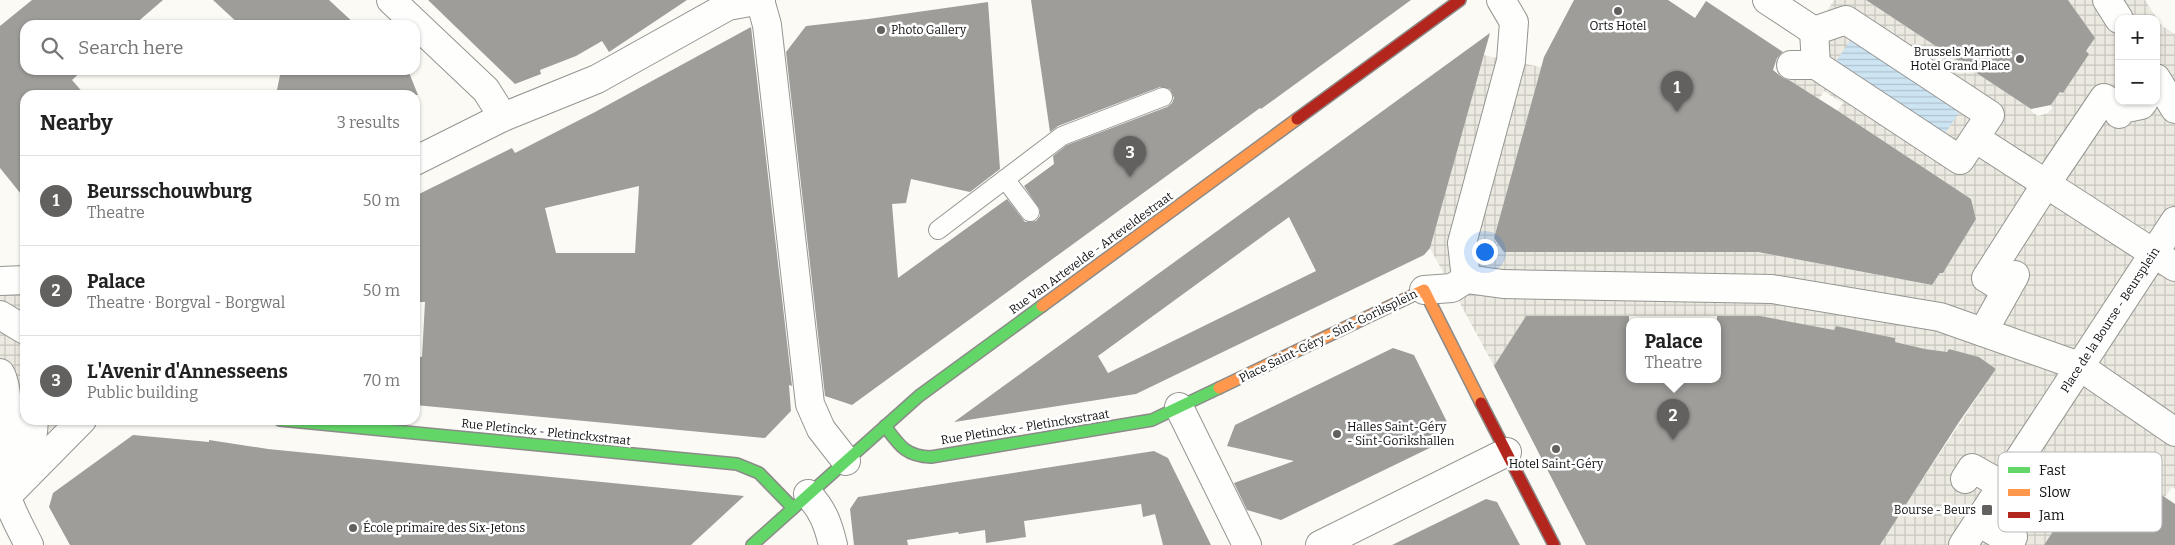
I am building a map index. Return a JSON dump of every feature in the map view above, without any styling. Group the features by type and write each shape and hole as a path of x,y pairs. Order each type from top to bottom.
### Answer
{"street":[{"path":"391,0 412,20"},
{"path":"420,158 503,117 597,80 728,6 760,0 767,25 810,404 821,429 846,461"},
{"name":"Rue Van Artevelde - Arteveldestraat","path":"752,545 919,396 1460,0"},
{"path":"1466,279 1462,243 1511,61 1514,22 1501,0"},
{"path":"1767,0 1814,31"},
{"path":"2107,0 2116,15"},
{"path":"1842,10 1990,115 1960,160 1803,65 1814,31 1842,10"},
{"path":"420,27 486,90 503,117"},
{"path":"1983,332 2010,282 1986,278 2104,98 2115,97"},
{"path":"2160,102 2175,109"},
{"path":"1975,138 2164,260"},
{"name":"Place de la Bourse - Beursplein","path":"2023,452 2079,366 2164,260 2175,221"},
{"path":"1424,290 1452,288 1466,279 1503,284 1772,289 1940,317 2079,366 2175,432"},
{"path":"0,281 20,280"},
{"name":"Place Saint-Géry - Sint-Goriksplein","path":"1179,407 1424,290 1554,545"},
{"path":"0,314 20,327"},
{"path":"0,373 6,386 5,440 0,469 3,499 29,545"},
{"path":"1179,407 1247,545"},
{"name":"Rue Pletinckx - Pletinckxstraat","path":"885,426 904,451 917,457 931,457 1152,420 1179,407"},
{"path":"16,462 33,432 34,425"},
{"path":"3,499 77,425"},
{"name":"Rue Pletinckx - Pletinckxstraat","path":"332,425 737,464 759,473 800,501"},
{"path":"1320,545 1507,452"},
{"path":"1965,479 1972,468 1998,483"},
{"name":"Place de la Bourse - Beursplein","path":"1963,545 1998,491"},
{"path":"800,501 820,508 827,520 833,545"},
{"path":"1978,522 2010,542 2013,537"}],"lane":[{"path":"938,230 1062,136 1163,96"},
{"path":"1005,179 1030,212"}],"shaded area":[{"path":"1834,0 1866,0 2031,109 2038,116 2048,113 2060,92 2063,93 2094,38 2068,0 2145,0 2155,15 2115,15 2115,105 2160,105 2160,23 2175,34 2175,489 2172,487 2165,497 2162,495 2162,452 1998,452 1998,532 2053,532 2044,545 1879,545 1996,369 1979,357 1949,349 1946,353 1925,349 1895,342 1895,338 1836,326 1834,330 1755,316 1526,316 1494,366 1430,248 1483,55 1541,67 1494,238 1504,252 1758,252 1932,285 1940,273 1943,273 1976,219 1971,199 1837,111 1843,103 1824,91 1819,99 1784,77"},
{"path":"20,290 20,425 56,425 16,462 0,470 0,292"}],"water":[{"path":"1854,35 1962,108 1942,138 1833,66"}],"building":[{"path":"32,0 163,0 140,20 20,20 20,75 78,75 72,80 81,90 20,90 20,193 0,168 0,26"},
{"path":"213,0 329,0 351,20 235,20"},
{"path":"428,0 687,0 609,52 602,41 576,56 540,70 541,74 515,84"},
{"path":"1031,0 1411,0 852,405 825,396 786,52 806,26 988,2 1000,169 970,192 911,179 906,203 892,204 898,278 1007,199 1025,222 1036,221 1040,216 1040,210 1024,186 1054,164 1053,156 1067,145 1167,107 1172,103 1174,98 1170,89 1160,87 1058,126 1050,132"},
{"path":"1574,0 1668,0 1695,18 1706,1 1783,52 1777,58 1773,70 1783,78 1838,111 1971,199 1976,219 1943,273 1940,273 1932,285 1758,252 1504,252 1494,238 1544,57"},
{"name":"Brussels Marriott Hotel Grand Place","path":"1866,0 2068,0 2095,38 2086,51 2089,54 2063,93 2060,92 2051,105 2031,109"},
{"path":"751,27 792,386 789,385 791,411 765,438 420,405 420,357 422,357 425,302 420,302 420,194 512,148 515,153 595,112","holes":["639,186 635,253 556,253 545,208"]},
{"path":"1490,33 1430,248 1424,255 1136,394 954,422","holes":["1289,217 1316,271 1108,373 1098,356"]},
{"path":"280,75 410,75 416,90 277,90"},
{"path":"1526,316 1629,316 1629,318 1626,318 1626,383 1721,383 1721,318 1717,318 1717,316 1760,316 1834,330 1836,326 1895,338 1895,342 1925,349 1947,352 1949,349 1979,357 1996,369 1959,422 1880,545 1586,545 1494,366"},
{"name":"Halles Saint-Géry - Sint-Gorikshallen","path":"1393,348 1414,355 1447,422 1440,443 1281,520 1247,510 1234,483 1294,461 1227,446 1235,425"},
{"path":"133,435 209,442 209,440 268,449 744,496 691,545 70,545 49,507 53,493"},
{"path":"1154,451 1168,458 1211,545 1163,545 1155,514 1143,517 1141,504 1024,521 1026,537 986,543 985,530 907,540 908,545 854,545 850,509 858,497"},
{"path":"2162,495 2175,504 2175,545 2044,545 2053,532 2162,532"},
{"path":"1486,499 1497,502 1520,545 1392,545"}],"traffic: fast":[{"path":"752,545 919,396 1042,306"},
{"path":"885,426 899,444 909,452 931,457 1152,420 1219,388"},
{"path":"332,425 737,464 759,473 793,508"}],"traffic: slow":[{"path":"1042,306 1297,119"},
{"path":"1219,388 1424,290 1481,403"}],"traffic: jam":[{"path":"1297,119 1460,0"},
{"path":"1481,403 1554,545"}],"place":[{"name":"Orts Hotel","path":"1618,11"},
{"name":"Photo Gallery","path":"881,30"},
{"name":"Brussels Marriott Hotel Grand Place","path":"2020,59"},
{"name":"Beursschouwburg","path":"1677,112"},
{"name":"L'Avenir d'Annesseens","path":"1130,177"},
{"name":"Halles Saint-Géry - Sint-Gorikshallen","path":"1337,434"},
{"name":"Palace","path":"1673,440"},
{"name":"Hotel Saint-Géry","path":"1556,449"},
{"name":"Bourse - Beurs","path":"1987,510"},
{"name":"École primaire des Six-Jetons","path":"353,528"}]}
